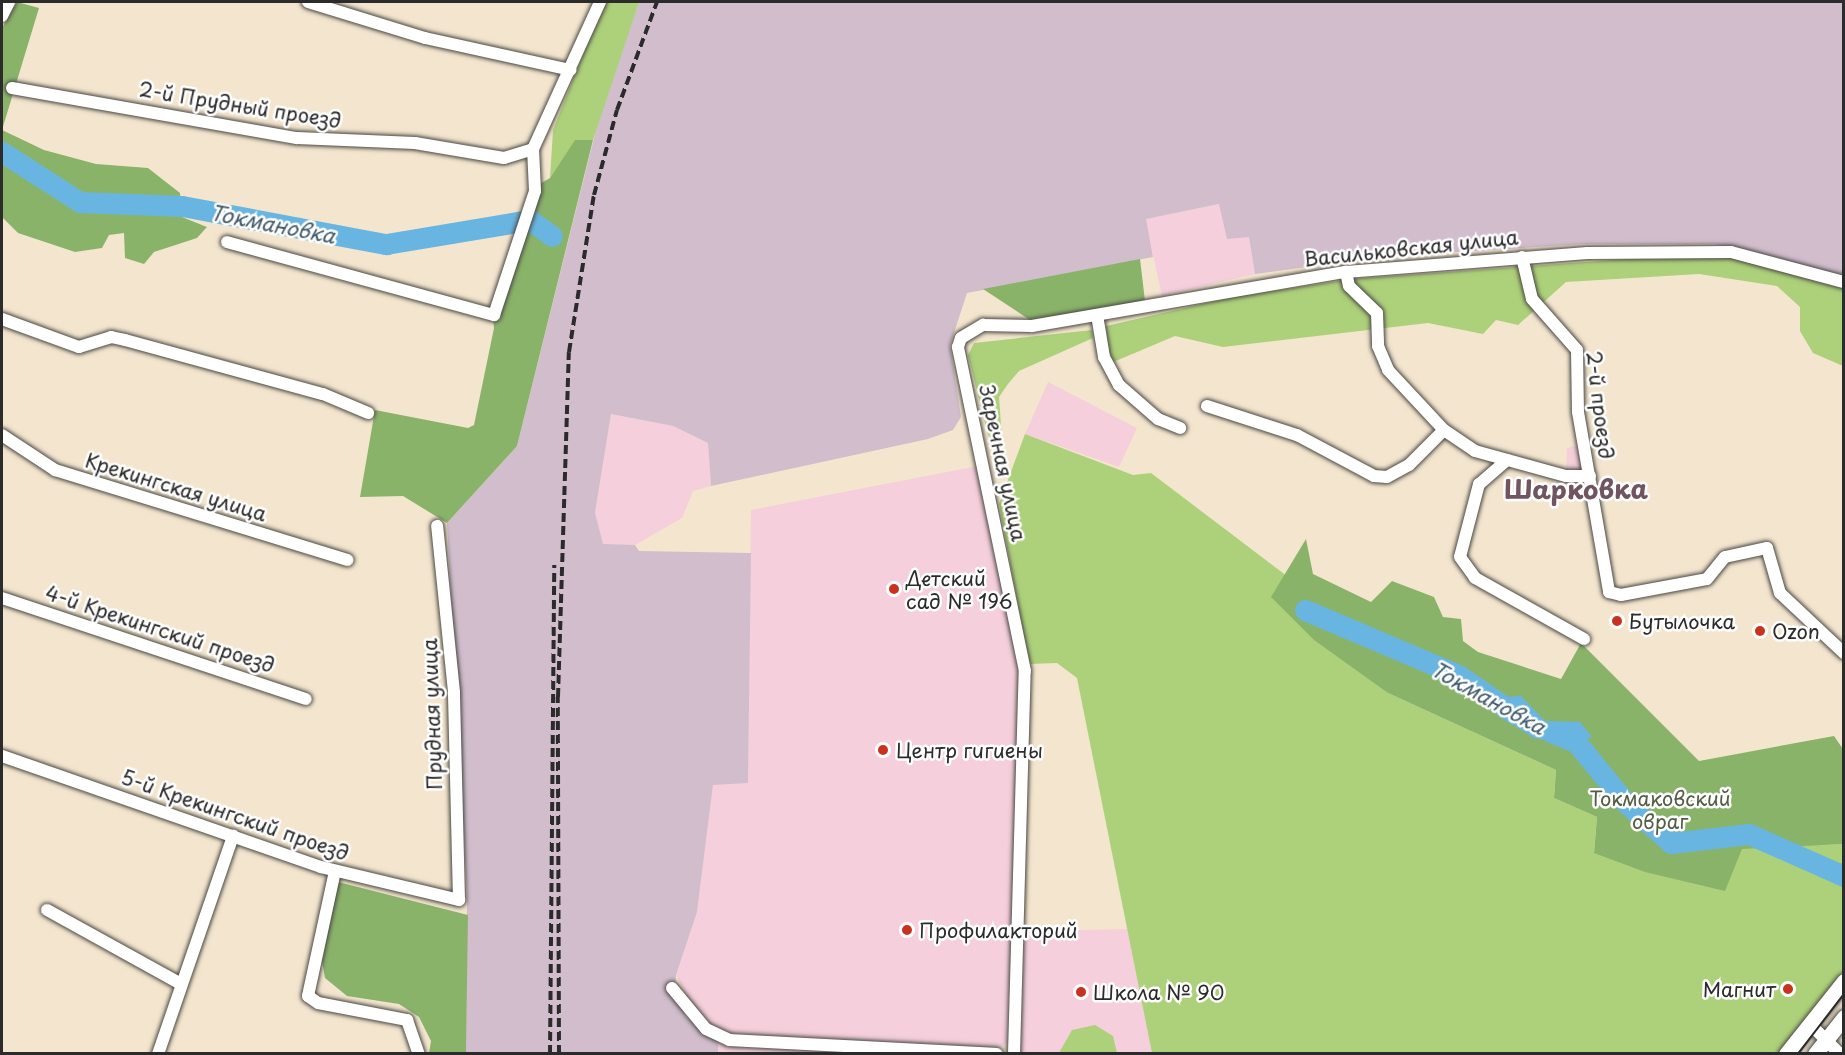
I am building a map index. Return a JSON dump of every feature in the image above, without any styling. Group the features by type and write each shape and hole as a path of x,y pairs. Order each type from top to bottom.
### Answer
{"main road":[{"path":"1786,1053 1844,981"},
{"path":"1815,1053 1844,1017"}],"street":[{"path":"2,16 9,2"},
{"path":"308,2 425,38 571,70"},
{"path":"227,242 494,315 535,190 533,148 571,70 600,2"},
{"name":"2-й Прудный проезд","path":"12,88 297,138 416,143 504,158 533,148"},
{"name":"Васильковская улица","path":"983,325 1032,326 1346,272 1521,257 1731,252 1844,282"},
{"name":"2-й проезд","path":"1346,272 1349,286 1377,313 1378,346 1388,370 1444,429 1475,451 1566,476 1590,476 1578,412 1577,350 1532,298 1521,257"},
{"path":"1097,315 1109,372 1158,419 1180,429"},
{"path":"2,319 79,347 111,337 125,340 323,394 368,413"},
{"name":"Заречная улица","path":"983,325 957,347 1024,671 1014,1053"},
{"path":"1207,406 1297,435 1380,476 1409,465 1444,429"},
{"name":"Крекингская улица","path":"2,435 55,470 347,560"},
{"path":"1507,460 1479,484 1460,557 1475,578 1584,639"},
{"path":"1590,476 1609,592 1621,595 1707,579 1725,557 1767,548 1780,593 1844,653"},
{"name":"Прудная улица","path":"437,526 454,692 459,900"},
{"name":"4-й Крекингский проезд","path":"2,598 306,699"},
{"name":"5-й Крекингский проезд","path":"2,756 335,871 459,900"},
{"path":"158,1053 179,983 233,837"},
{"path":"335,871 308,996 318,1003 407,1020 419,1053"},
{"path":"47,910 179,983"},
{"path":"672,988 706,1029 730,1040 997,1053"},
{"path":"1810,1024 1828,1037 1840,1053"}],"shaded area":[{"path":"639,2 1843,2 1843,275 1715,244 1584,244 1380,257 1255,274 1249,237 1227,239 1219,204 1146,219 1153,257 967,293 950,345 961,417 953,430 928,439 711,486 708,443 673,426 611,414 595,513 603,544 635,545 639,551 751,553 748,783 713,785 697,912 676,975 675,994 686,1017 718,1042 718,1053 466,1053 467,893 447,523 517,446 602,106"},
{"path":"1220,204 1249,236 1255,274 1162,296 1145,219"},
{"path":"1048,382 1137,428 1119,467 1025,434"},
{"path":"611,414 673,426 708,443 711,486 693,491 682,518 635,545 614,548 603,544 596,532 595,513"},
{"path":"1580,445 1585,470 1566,473 1567,448"},
{"name":"Центр гигиены","path":"978,466 1019,671 1009,1041 999,1049 717,1033 695,1011 676,975 697,912 713,784 748,783 751,510"},
{"name":"Школа № 90","path":"1131,929 1152,1053 1020,1054 1022,931"},
{"path":"718,1042 741,1047 917,1054 718,1054"}],"green space":[{"path":"17,2 39,8 2,130 2,28"},
{"path":"604,2 639,2 593,140 575,141 550,178 553,130"},
{"path":"2,130 44,150 96,164 148,168 180,193 182,217 207,227 197,238 154,252 144,264 125,258 124,233 109,235 102,248 75,252 18,233 2,217"},
{"path":"575,140 593,140 517,446 447,523 403,496 360,497 375,410 468,428 474,425 494,328 492,310 529,190 550,178"},
{"path":"1667,256 1732,256 1843,288 1843,366 1813,353 1800,331 1800,307 1777,286 1699,274 1566,282 1518,325 1496,320 1483,334 1428,323 1223,347 1175,336 1111,363 1107,344 1106,326 1233,297 1353,279"},
{"path":"1140,259 1145,301 1030,320 983,289"},
{"path":"1092,330 1093,338 1019,371 999,397 1002,439 995,442 988,435 968,355 974,343"},
{"path":"1025,434 1133,475 1151,473 1287,576 1272,597 1388,693 1556,770 1554,798 1597,817 1594,852 1843,844 1843,971 1780,1053 1152,1053 1077,678 1057,663 1029,664 999,504"},
{"name":"Токмаковский овраг","path":"1306,539 1313,574 1371,602 1392,581 1434,597 1443,617 1461,619 1463,641 1478,652 1561,679 1581,643 1699,761 1834,736 1843,749 1843,844 1742,849 1725,891 1645,872 1594,853 1597,817 1554,798 1556,770 1388,693 1314,640 1271,597"},
{"path":"338,882 468,915 466,1053 429,1053 431,1041 419,1017 399,1004 347,996 325,978 322,961"},
{"path":"1095,1025 1113,1036 1117,1053 1059,1053 1072,1030"}],"water":[{"path":"1521,696 1545,721 1580,722 1592,737 1568,745 1534,738 1493,712 1493,698"}],"waterway":[{"name":"Токмановка","path":"2,152 80,202 182,206 386,244 530,220 552,236"},
{"name":"Токмановка","path":"1305,610 1458,675 1515,714"},
{"name":"Токмановка","path":"1551,732 1576,742 1625,802 1671,843 1749,834 1844,876"}],"tram line":[{"path":"1798,1054 1844,994"}],"railway":[{"path":"559,1054 558,697 569,352 594,195 617,110 657,2"},
{"path":"550,1054 554,565"}],"place":[{"name":"Детский сад № 196","path":"894,589"},
{"name":"Бутылочка","path":"1617,621"},
{"name":"Ozon","path":"1760,631"},
{"name":"Центр гигиены","path":"883,750"},
{"name":"Профилакторий","path":"907,930"},
{"name":"Магнит","path":"1788,989"},
{"name":"Школа № 90","path":"1081,992"}],"district":[{"name":"Шарковка","path":"1576,489"}]}
